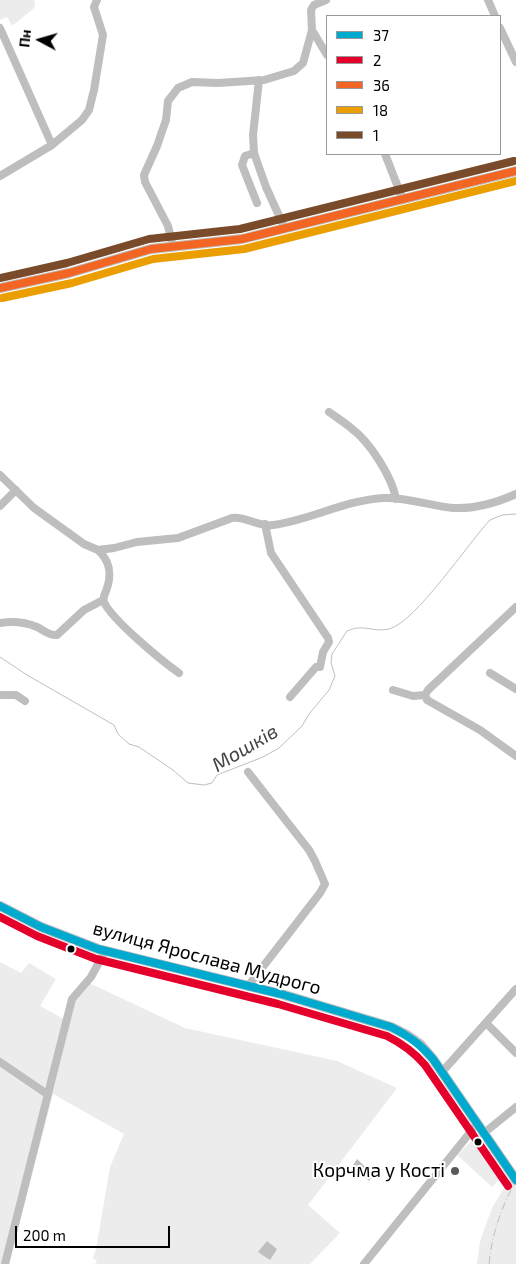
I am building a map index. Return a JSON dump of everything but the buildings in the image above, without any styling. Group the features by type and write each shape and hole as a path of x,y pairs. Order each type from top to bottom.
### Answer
{"main road":[{"path":"0,288 68,273 151,250 227,241 285,229 516,171"},
{"name":"вулиця Ярослава Мудрого","path":"0,906 41,927 105,951 280,994 391,1027 407,1035 420,1044 442,1072 516,1180"}],"street":[{"path":"0,176 52,145 82,120 89,110 103,35 94,6 97,0"},
{"path":"173,247 168,226 145,182 144,175 166,120 168,101 178,88 192,82 218,83 259,80 294,71 304,63 312,30 310,14 313,7 326,0"},
{"path":"488,0 495,15"},
{"path":"0,28 52,145"},
{"path":"312,30 326,52"},
{"path":"502,38 516,62"},
{"path":"259,80 254,153 266,187 285,229"},
{"path":"254,153 245,156 242,165 257,203"},
{"path":"385,155 404,200"},
{"path":"329,412 351,427 362,438 390,480 396,499"},
{"path":"0,475 34,508 84,544 98,550 105,556 110,575 103,600 84,610 57,635 52,635 34,626 18,622 0,623"},
{"path":"0,506 16,490"},
{"path":"98,550 137,542 178,538 240,516 270,526 299,521 339,506 366,499 396,499 454,508 482,506 516,494"},
{"path":"265,524 271,553 329,642 323,652 320,667 316,666 290,697"},
{"path":"103,600 110,611 158,658 179,673"},
{"path":"425,695 428,690 516,608"},
{"path":"507,615 516,620"},
{"path":"490,674 516,689"},
{"path":"393,690 413,696 425,695"},
{"path":"0,695 16,696 25,701"},
{"path":"425,695 427,700 480,730 516,756"},
{"path":"248,772 309,850 325,884 248,986"},
{"path":"5,1264 72,999 91,977 105,951"},
{"path":"442,1072 516,989"},
{"path":"486,1023 516,1053"},
{"path":"0,1062 47,1094"},
{"path":"484,1133 516,1107"},
{"path":"364,1264 477,1124"}],"shaded area":[{"path":"0,0 34,0 35,3 34,8 12,26 7,17 0,20"},
{"path":"0,962 21,973 29,963 56,979 40,1006 68,1021 76,998 89,983 185,1028 337,1061 397,1088 308,1205 340,1233 310,1264 95,1264 97,1261 93,1258 110,1167 124,1134 53,1094 9,1264 0,1264"},
{"path":"475,1138 502,1176 492,1187 457,1155"},
{"path":"357,1159 374,1175 369,1181 353,1165"},
{"path":"513,1173 516,1178 516,1264 477,1264 480,1241 492,1208"},
{"path":"267,1241 277,1249 270,1260 258,1252"}],"waterway":[{"name":"Мошків","path":"0,657 27,675 114,725 118,734 129,744 139,747 173,770 188,783 204,785 212,783 217,775 263,757 279,748 302,726 309,714 329,690 335,676 331,663 332,654 347,631 355,628 385,630 400,623 427,598 490,520 502,515 516,514"}],"railway":[{"path":"489,1264 492,1242 498,1221 516,1181"}],"transit line":[{"name":"1","path":"0,278 67,263 149,239 240,229 514,161"},
{"name":"36","path":"0,288 69,273 151,249 242,239 516,171"},
{"name":"18","path":"2,298 72,283 153,259 244,249 516,181"},
{"name":"37","path":"0,906 41,927 98,949 281,994 397,1030 419,1045 433,1059 516,1180"},
{"name":"2","path":"0,917 37,936 96,959 278,1004 393,1039 412,1052 425,1065 508,1186"}],"place":[{"name":"Корчма у Кості","path":"455,1171"}]}
